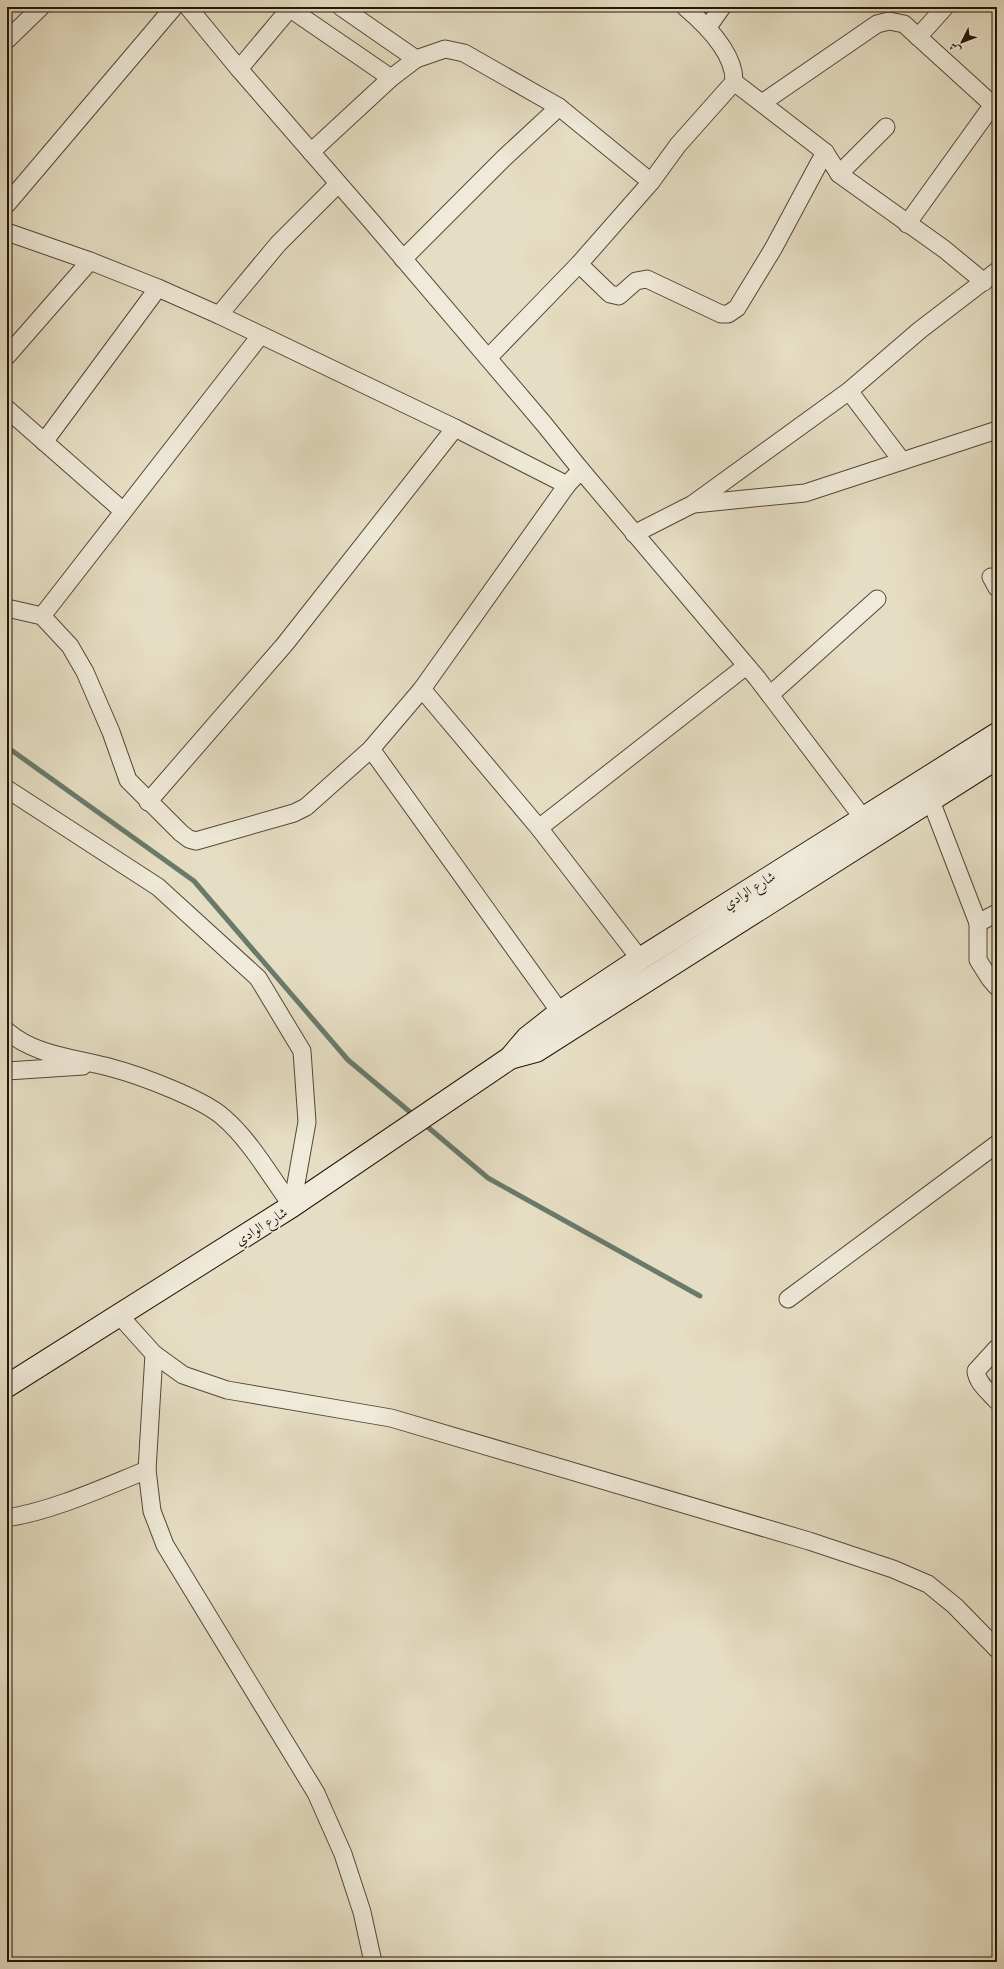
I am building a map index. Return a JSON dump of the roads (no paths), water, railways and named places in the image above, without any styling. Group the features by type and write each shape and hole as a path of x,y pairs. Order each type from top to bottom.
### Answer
{"main road":[{"name":"شارع الوادي","path":"7,1386 292,1206 510,1058 527,1038 560,1012 640,959 997,734"},
{"name":"شارع الوادي","path":"510,1058 536,1051 997,758"}],"street":[{"path":"7,204 174,7"},
{"path":"188,7 239,69 488,358 634,534 770,694 863,818"},
{"path":"341,7 416,59"},
{"path":"488,358 579,264 651,182 678,145 734,82 734,72 730,61 708,27 685,7"},
{"path":"708,27 722,7"},
{"path":"918,37 945,7"},
{"path":"7,40 38,8"},
{"path":"239,69 290,8 391,78"},
{"path":"762,103 877,24 889,20 904,24 995,102 907,224"},
{"path":"311,152 391,78 416,59 445,49 464,53 559,107 651,182"},
{"path":"734,82 825,152 839,174 944,249 984,282"},
{"path":"403,259 504,158 559,107"},
{"path":"839,174 886,127"},
{"path":"579,264 610,294 619,296 636,281 647,279 721,314 728,314 737,308 773,248 825,152"},
{"path":"219,315 278,244 338,184"},
{"path":"7,232 90,261 158,288 219,315 260,336 455,428 567,485"},
{"path":"7,356 90,261"},
{"path":"634,534 694,504 849,391 920,330 997,271"},
{"path":"44,442 158,288"},
{"path":"42,616 123,510 260,336"},
{"path":"849,391 902,461"},
{"path":"7,409 123,510"},
{"path":"148,802 285,644 455,428"},
{"path":"694,504 805,493 997,430"},
{"path":"7,608 42,616 70,646 85,672 112,732 128,780 148,802 181,833 189,839 196,841 294,813 306,807 371,749 422,689 567,485 581,470"},
{"path":"770,694 877,599"},
{"path":"539,828 746,666"},
{"path":"422,689 539,828 640,959"},
{"path":"371,749 560,1012"},
{"path":"7,789 158,886 258,978 302,1051 307,1122 292,1206"},
{"path":"930,801 978,923 978,960 997,988"},
{"path":"978,923 997,913"},
{"path":"7,1031 33,1048 113,1068 201,1103 222,1116 239,1133 292,1206"},
{"path":"7,1071 78,1066 113,1068"},
{"path":"788,1299 997,1144"},
{"path":"119,1315 154,1354 183,1375 227,1390 391,1418 808,1541 893,1569 928,1584 955,1606 997,1649"},
{"path":"997,1348 976,1371 980,1383 997,1401"},
{"path":"154,1354 147,1470 152,1511 165,1545 316,1793 343,1854 362,1912 372,1962"},
{"path":"7,1518 26,1515 70,1500 147,1470"}],"waterway":[{"path":"7,747 194,881 348,1060 416,1117"},
{"path":"423,1123 488,1178 700,1296"}]}
